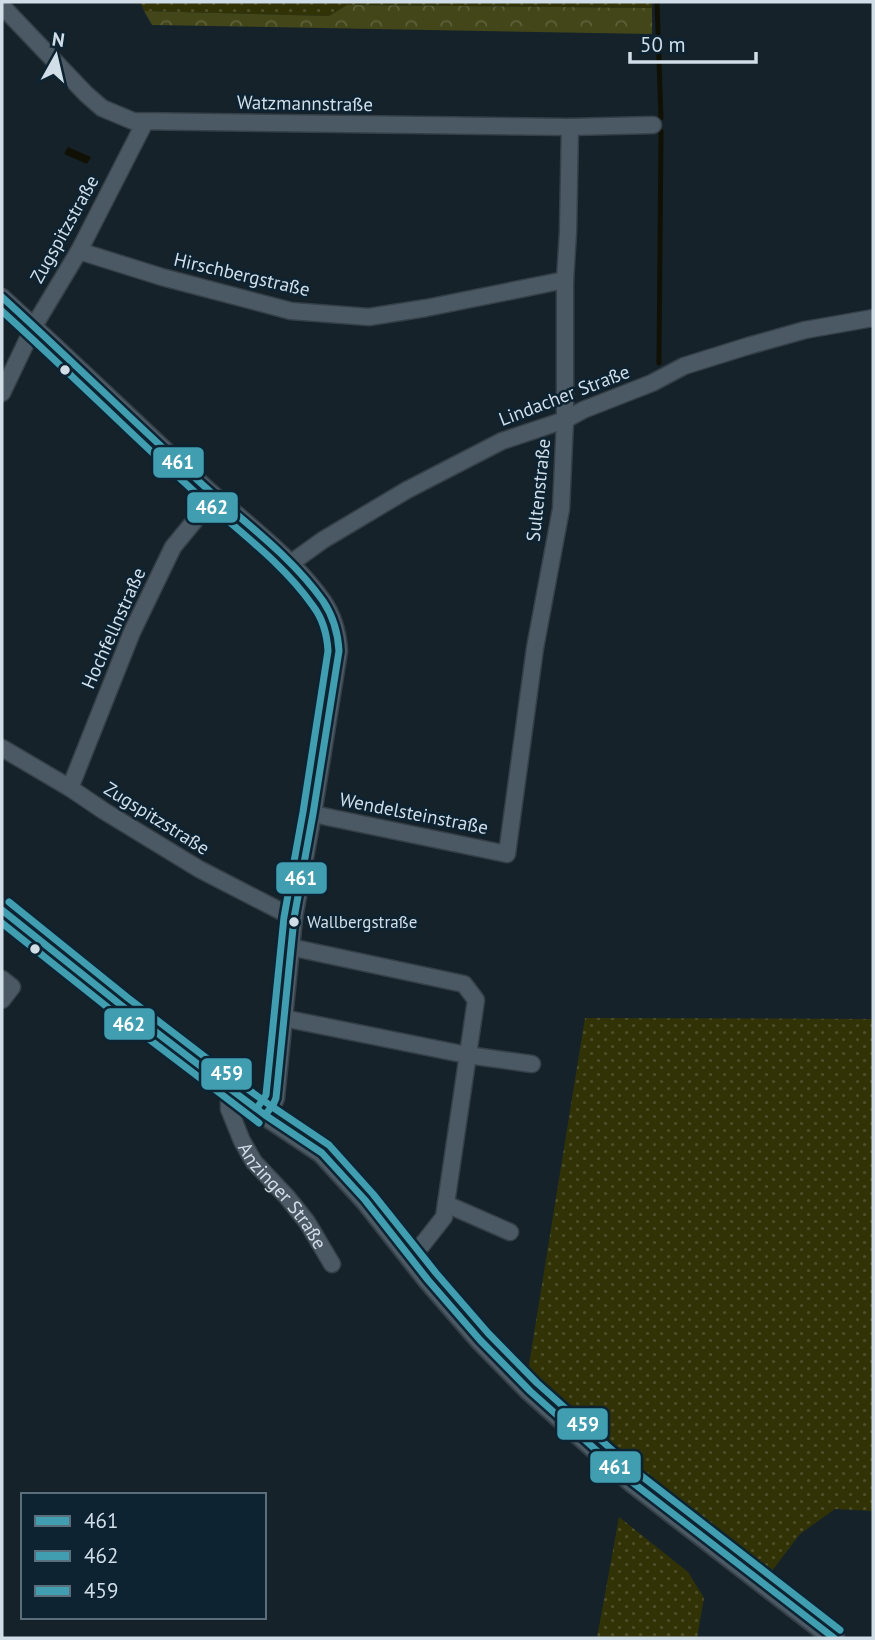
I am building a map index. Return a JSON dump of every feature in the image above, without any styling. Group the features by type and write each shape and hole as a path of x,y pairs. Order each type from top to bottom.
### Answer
{"street":[{"name":"Watzmannstraße","path":"2,6 86,94 102,107 133,121 570,127 653,125"},
{"name":"Zugspitzstraße","path":"2,393 34,326 79,251 145,122"},
{"name":"Sultenstraße","path":"507,854 535,648 561,509 570,127"},
{"name":"Hirschbergstraße","path":"79,251 162,277 291,311 369,317 565,280"},
{"path":"2,297 215,496 291,563 325,604 338,632 339,651 290,947 276,1098 265,1115"},
{"name":"Lindacher Straße","path":"291,563 323,540 387,502 502,441 565,420 583,410 652,383 684,366 806,330 873,318"},
{"name":"Hochfellnstraße","path":"70,788 132,632 173,547 215,496"},
{"name":"Zugspitzstraße","path":"2,748 200,869 294,918"},
{"name":"Wendelsteinstraße","path":"313,814 507,854"},
{"name":"Anzinger Straße","path":"2,910 229,1088 322,1153 359,1193 480,1340 530,1391 632,1482 834,1638"},
{"path":"290,947 464,984 475,1000 444,1217 411,1259"},
{"path":"2,979 12,988 2,1000"},
{"path":"283,1018 467,1055 532,1065"},
{"name":"Anzinger Straße","path":"229,1088 229,1109 248,1152 254,1162 287,1196 307,1223 331,1264"},
{"path":"446,1204 510,1233"}],"shaded area":[{"path":"140,2 652,2 652,8 347,5 329,16 144,11"},
{"path":"585,1018 873,1019 873,1511 835,1509 800,1534 771,1572 643,1474 528,1371"},
{"path":"619,1517 688,1572 704,1598 697,1638 597,1638"}],"green space":[{"path":"347,5 652,8 652,34 152,25 144,11 329,16"}],"water":[{"path":"68,147 91,157 87,164 64,154"}],"waterway":[{"path":"657,2 661,118"},
{"path":"659,363 661,131"}],"transit line":[{"name":"461","path":"2,297 297,569 323,601 334,625 339,651 294,918 276,1098 265,1115"},
{"name":"462","path":"2,311 172,471 273,561 301,590 324,627 328,651 284,917 266,1095 257,1108"},
{"name":"459","path":"9,902 235,1080 329,1145 488,1333 537,1383 639,1474 840,1630"},
{"name":"461","path":"2,910 229,1088 322,1153 365,1200 480,1340 530,1391 632,1482 834,1638"},
{"name":"462","path":"2,923 259,1123"}],"place":[{"name":"Wallbergstraße","path":"294,922"}]}
